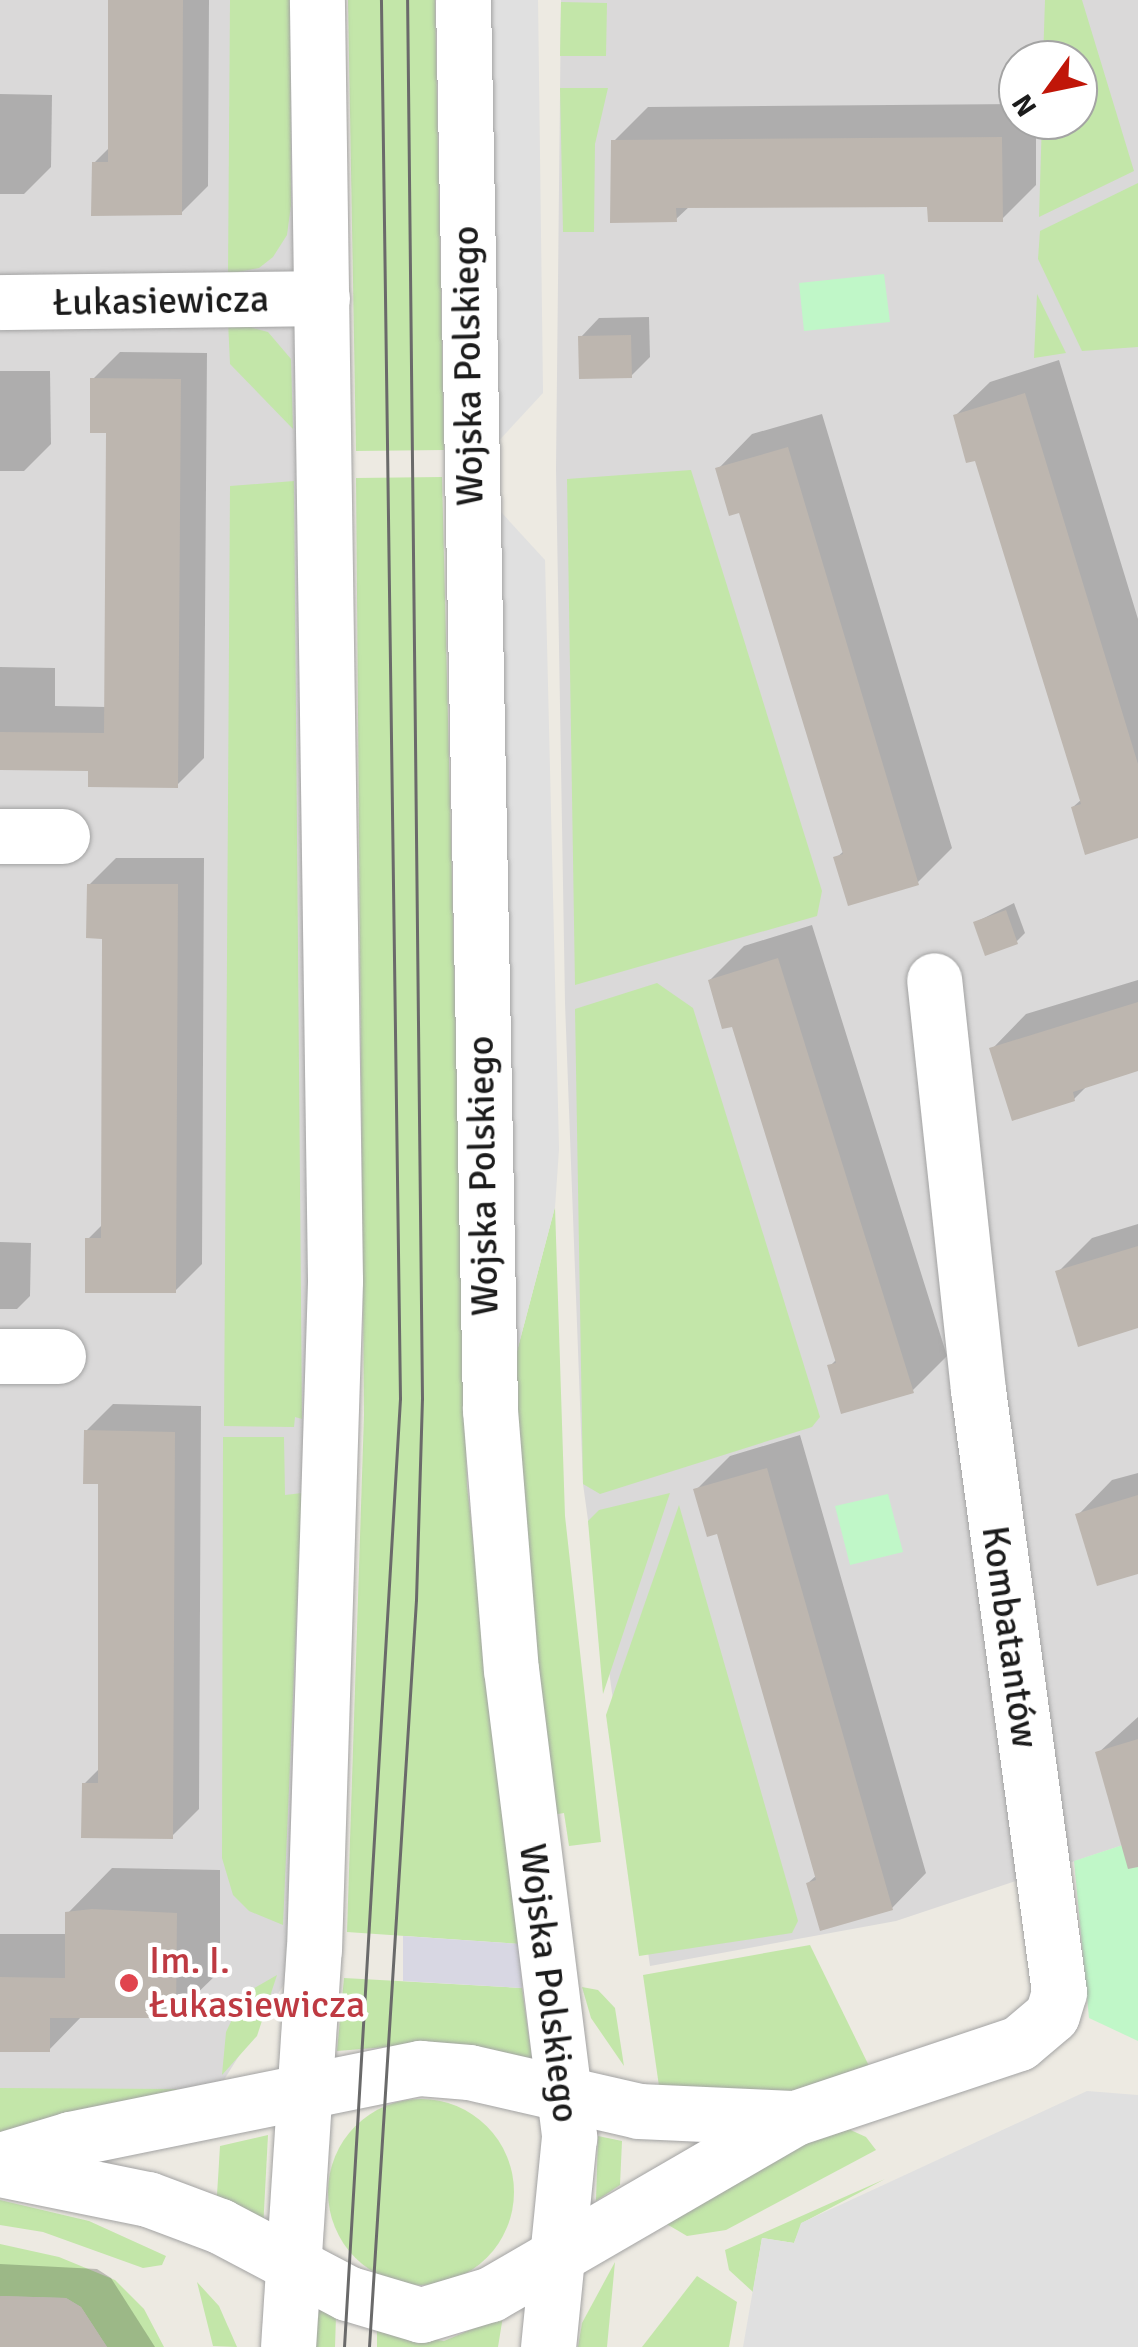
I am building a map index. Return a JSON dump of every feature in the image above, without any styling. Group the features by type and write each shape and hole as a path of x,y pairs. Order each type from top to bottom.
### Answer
{"street":[{"path":"288,2347 305,2088 335,1280 317,0"},
{"name":"Wojska Polskiego","path":"462,0 490,1410 511,1670 566,2099 568,2168 548,2347"},
{"name":"Łukasiewicza","path":"0,302 322,298"},
{"path":"0,836 62,836"},
{"name":"Kombatantów","path":"560,2254 795,2118 1019,2042 1052,2015 1059,1992 978,1390 934,980"},
{"path":"0,1356 58,1356"},
{"path":"0,2160 305,2088 420,2068 469,2072 566,2099"},
{"name":"Kombatantów","path":"566,2099 708,2118 795,2118"},
{"path":"0,2169 148,2199 294,2261 347,2293 422,2315 491,2294 560,2254"}],"shaded area":[{"path":"0,0 293,0 316,1170 286,1981 205,2110 0,2160"},
{"path":"491,0 538,0 543,393 493,447"},
{"path":"561,0 1138,0 1138,1840 896,1921 650,1966 583,1484 565,1003 556,469"},
{"path":"501,512 545,560 559,1149 555,1207 510,1378"},
{"path":"403,1936 520,1944 522,1988 403,1981"},
{"path":"1087,2091 1138,2095 1138,2347 743,2347 762,2238 794,2243 801,2223"}],"green space":[{"path":"230,0 290,0 291,205 287,235 273,257 259,268 228,274"},
{"path":"348,0 435,0 444,450 356,451"},
{"path":"1045,0 1082,0 1094,40 1044,40"},
{"path":"561,2 607,3 606,56 560,56"},
{"path":"1098,53 1134,171 1039,217 1041,140 1098,140"},
{"path":"560,88 608,88 595,144 594,232 563,232"},
{"path":"1138,183 1138,347 1082,351 1038,259 1040,231"},
{"path":"884,274 890,322 804,331 799,283"},
{"path":"1037,294 1066,353 1034,358"},
{"path":"228,321 268,332 291,359 293,429 230,364"},
{"path":"691,470 822,891 817,916 575,985 567,479"},
{"path":"442,477 467,1486 520,1944 347,1932 364,1415 356,478"},
{"path":"294,481 302,1419 295,1417 294,1427 224,1426 230,486"},
{"path":"657,983 693,1008 820,1417 812,1427 600,1494 583,1484 575,1009"},
{"path":"555,1207 565,1516 601,1842 569,1846 564,1813 552,1815 510,1378"},
{"path":"223,1437 284,1437 285,1495 302,1493 283,1925 249,1911 233,1895 222,1858"},
{"path":"670,1493 603,1694 588,1521 599,1510"},
{"path":"888,1494 903,1552 850,1565 835,1506"},
{"path":"679,1505 798,1921 792,1933 639,1956 606,1715"},
{"path":"1138,1840 1138,2041 1089,2018 1074,1861"},
{"path":"810,1945 869,2066 786,2093 660,2093 643,1975"},
{"path":"277,1975 257,2036 222,2075 226,2032 238,2007 249,1991"},
{"path":"344,1978 522,1988 533,2066 424,2044 337,2051"},
{"path":"582,1987 598,1990 615,2008 624,2066 591,2018"},
{"path":"0,2088 177,2089 177,2099 0,2136"},
{"path":"421,2099 457,2106 487,2126 507,2156 514,2192 507,2228 487,2258 457,2278 421,2285 385,2278 355,2258 335,2228 328,2192 335,2156 355,2126 385,2106"},
{"path":"844,2127 866,2137 876,2150 726,2230 687,2236 665,2223 766,2156"},
{"path":"268,2135 263,2229 216,2212 220,2146"},
{"path":"598,2136 622,2141 620,2185 596,2201"},
{"path":"885,2179 802,2223 794,2243 762,2238 753,2292 729,2270 725,2250"},
{"path":"0,2200 89,2221 166,2256 162,2265 143,2268 43,2232 0,2225"},
{"path":"0,2244 59,2257 115,2280 144,2309 164,2347 107,2347 81,2307 66,2298 0,2296"},
{"path":"615,2262 607,2347 578,2347 582,2323"},
{"path":"697,2276 737,2302 729,2347 642,2347"},
{"path":"197,2282 219,2306 237,2347 213,2346"},
{"path":"318,2308 336,2316 335,2347 314,2347"},
{"path":"503,2316 498,2347 377,2347 377,2331 444,2341"}],"building":[{"path":"108,0 183,0 182,215 91,216 92,162 108,162"},
{"path":"998,137 1002,140 1003,222 928,222 927,207 676,208 677,222 610,223 611,140"},
{"path":"631,335 632,378 579,379 578,336"},
{"path":"90,378 181,379 178,788 88,787 88,771 0,770 0,732 104,733 106,433 90,433"},
{"path":"1025,393 1138,764 1138,838 1085,855 1071,807 1081,804 975,461 966,463 953,415"},
{"path":"788,447 919,885 848,906 833,857 843,854 739,513 729,516 715,468"},
{"path":"87,884 178,884 176,1293 85,1293 85,1238 101,1238 102,939 86,938"},
{"path":"1006,910 1018,944 985,956 973,922"},
{"path":"778,958 914,1393 841,1414 827,1365 836,1363 732,1027 722,1029 708,980"},
{"path":"1138,1002 1138,1071 1073,1092 1075,1101 1012,1121 989,1048"},
{"path":"1138,1246 1138,1328 1078,1347 1055,1271"},
{"path":"84,1430 175,1432 173,1839 81,1838 82,1783 98,1783 98,1484 83,1484"},
{"path":"767,1468 893,1910 820,1931 806,1883 816,1880 717,1534 707,1537 693,1489"},
{"path":"1138,1495 1138,1574 1097,1586 1075,1514"},
{"path":"1138,1739 1138,1867 1128,1869 1095,1752"},
{"path":"92,1909 177,1913 176,2018 50,2018 50,2052 0,2052 0,1977 65,1978 65,1912"},
{"path":"0,2296 66,2298 81,2307 107,2347 0,2347"}],"tram line":[{"path":"344,2347 400,1399 381,0"},
{"path":"369,2347 416,1600 422,1399 407,0"}],"place":[{"name":"Im. I. Łukasiewicza","path":"129,1983"}]}
